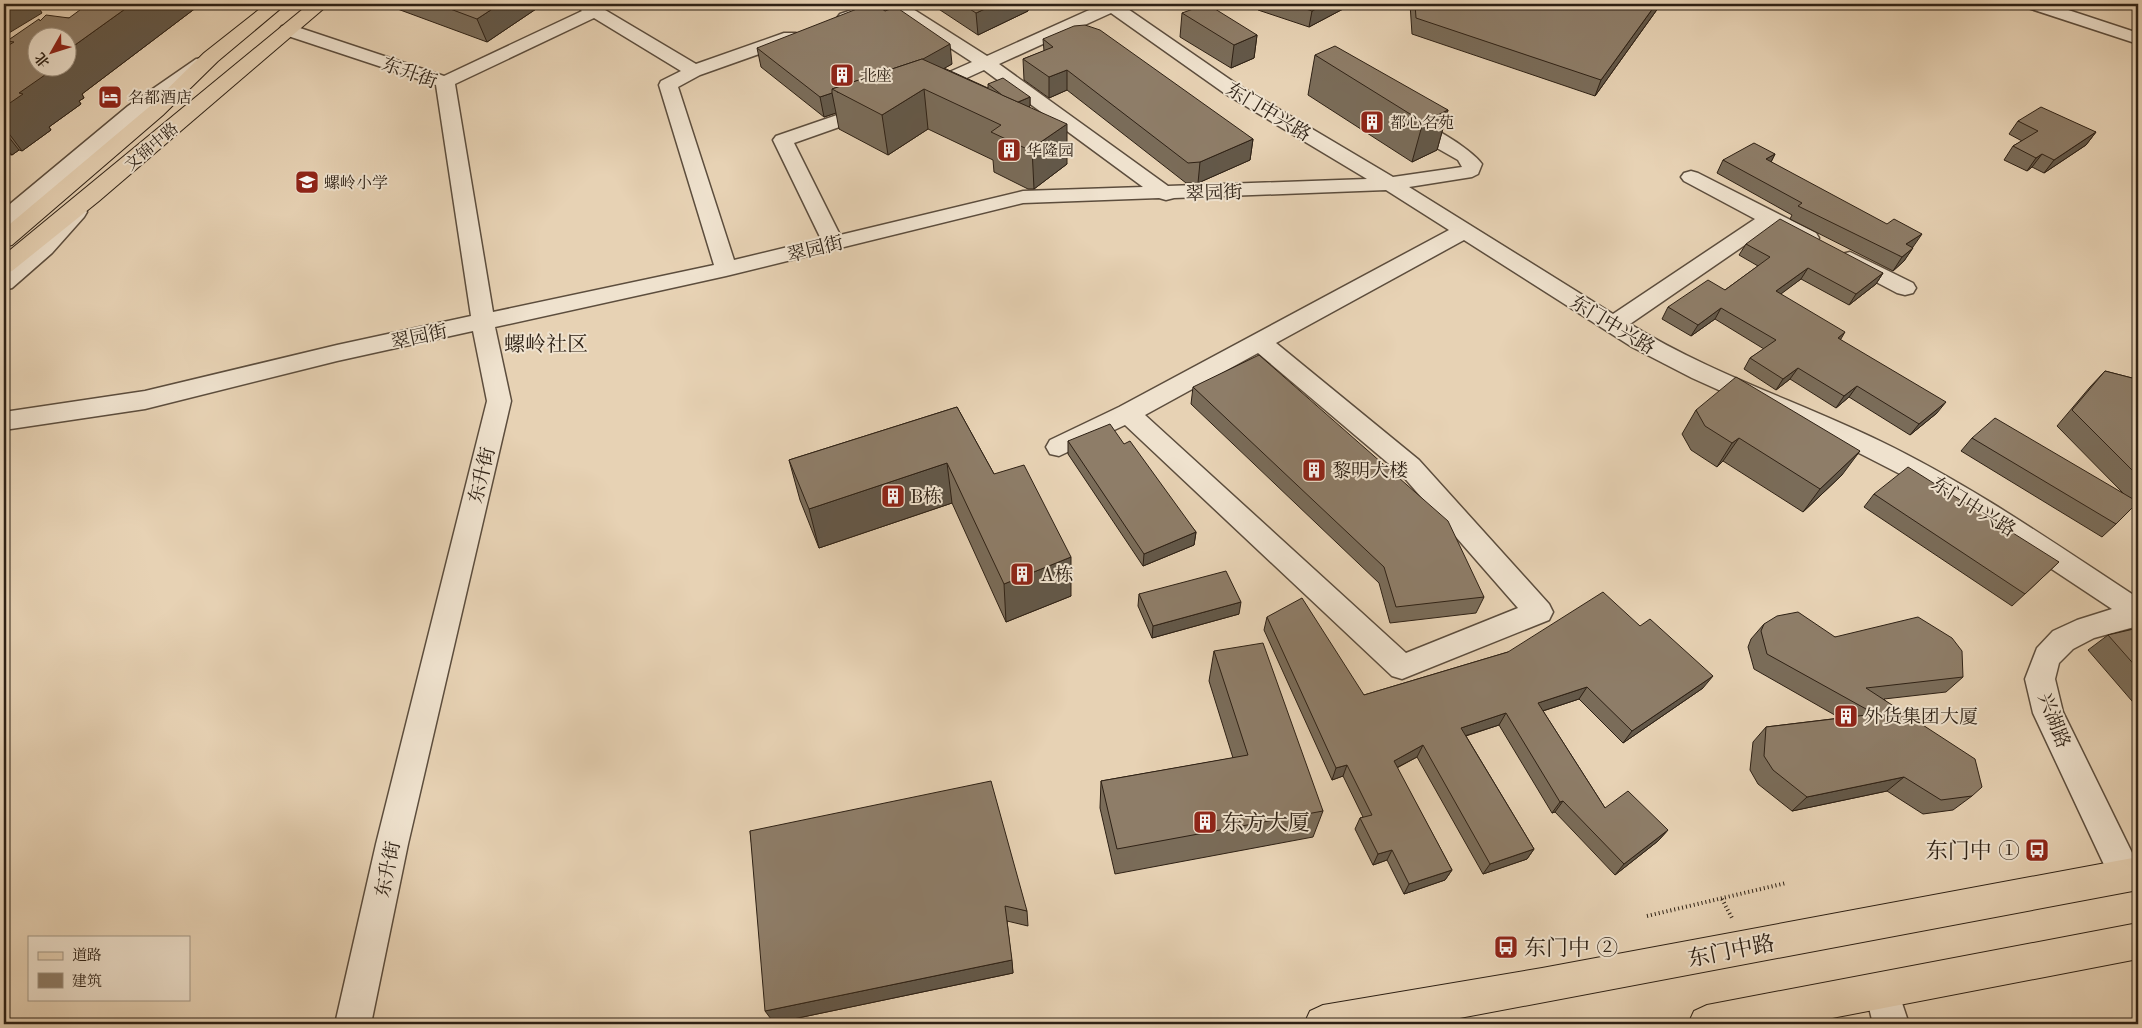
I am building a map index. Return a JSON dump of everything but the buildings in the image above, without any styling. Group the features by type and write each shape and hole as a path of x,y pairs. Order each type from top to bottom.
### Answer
{"main road":[{"name":"文锦中路","path":"4,240 156,111 211,57 277,4"},
{"name":"文锦中路","path":"4,266 91,196 320,4"},
{"name":"东门中路","path":"1323,1024 1542,986 2132,874"},
{"path":"1707,1024 2138,941"}],"street":[{"path":"831,23 885,4"},
{"path":"894,4 986,63 1166,194"},
{"path":"2034,4 2138,39"},
{"path":"911,96 1112,5"},
{"name":"东门中兴路","path":"1112,5 1231,89 1390,184 1614,325 1700,372 1870,447 1930,477 2138,613"},
{"path":"445,82 589,7 694,71"},
{"name":"东升街","path":"288,30 445,82 483,323 499,400 394,835 353,1024"},
{"path":"726,269 668,85 694,71 803,32"},
{"path":"4,220 135,110 211,57"},
{"path":"834,243 783,140 893,102"},
{"name":"翠园街","path":"4,421 145,400 337,353 726,269 1023,198 1390,184 1465,173 1471,170 1472,164 1465,156 1387,111"},
{"path":"1692,177 1905,288"},
{"path":"4,283 44,248 91,196"},
{"path":"1614,325 1770,218"},
{"path":"1059,447 1128,412 1464,231"},
{"path":"1128,412 1402,667 1539,612 1410,467 1259,342"},
{"name":"兴湖路","path":"2132,874 2048,713 2040,679 2047,657 2063,640 2087,628 2138,613"},
{"path":"1882,990 1890,1024"}],"path":[{"path":"1647,916 1786,883"}],"place":[{"name":"北座","path":"842,75"},
{"name":"名都酒店","path":"110,97"},
{"name":"都心名苑","path":"1372,122"},
{"name":"华隆园","path":"1009,150"},
{"name":"螺岭小学","path":"307,182"},
{"name":"黎明大楼","path":"1314,470"},
{"name":"B栋","path":"893,496"},
{"name":"A栋","path":"1022,574"},
{"name":"外货集团大厦","path":"1846,716"},
{"name":"东方大厦","path":"1205,822"},
{"name":"东门中 ①","path":"2037,850"},
{"name":"东门中 ②","path":"1506,947"}],"district":[{"name":"螺岭社区","path":"546,344"}]}
